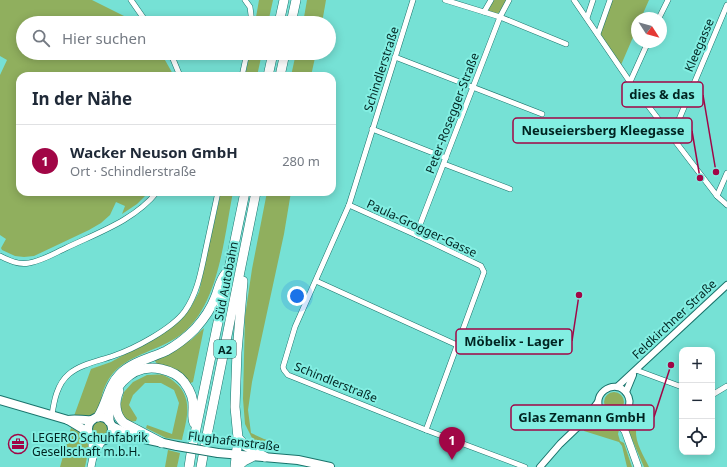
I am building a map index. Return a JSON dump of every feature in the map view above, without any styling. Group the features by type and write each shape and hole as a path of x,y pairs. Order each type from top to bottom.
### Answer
{"highway":[{"path":"281,16 284,0"},
{"path":"293,16 296,0"},
{"path":"269,72 271,60"},
{"path":"281,72 283,60"},
{"name":"Süd Autobahn","path":"193,443 244,196"},
{"name":"Süd Autobahn","path":"205,445 255,196"},
{"path":"236,467 238,438 235,407 244,254"},
{"path":"95,419 112,383 119,375 128,367 168,350 184,340 196,328 207,314 215,298 221,280 229,271"},
{"path":"110,423 108,412 114,392 123,380 138,370 150,368 166,370 176,375 184,382 191,395 193,408 192,418 196,430"},
{"path":"123,380 117,395 116,411 119,419 124,424 162,443"},
{"path":"238,438 246,446 265,457"},
{"path":"189,467 191,454"},
{"path":"201,467 203,456"},
{"path":"236,467 252,457"}],"main road":[{"name":"Flughafenstraße","path":"0,400 68,420 97,441 115,437 135,437"},
{"path":"623,415 624,431"},
{"name":"Flughafenstraße","path":"68,420 95,419 103,417 110,423 135,437 162,443 218,453 298,460 330,467"},
{"path":"614,418 624,431 638,467"},
{"path":"91,467 93,457 88,427 95,419"},
{"path":"93,457 111,434 110,423"}],"street":[{"path":"131,0 142,16"},
{"path":"245,0 250,7 251,16"},
{"name":"Schindlerstraße","path":"413,0 349,205 295,327 283,367 288,375 426,430 525,467"},
{"path":"445,0 500,17 566,44"},
{"path":"484,12 491,0"},
{"name":"Peter-Rosegger-Straße","path":"416,235 500,17 509,0"},
{"path":"574,0 630,82 717,196 727,205"},
{"path":"587,18 593,0"},
{"path":"598,34 610,0"},
{"path":"663,12 668,0"},
{"name":"Kleegasse","path":"672,136 727,5"},
{"path":"630,82 645,48"},
{"path":"396,57 542,114"},
{"path":"173,60 178,72"},
{"path":"243,72 245,60"},
{"path":"372,129 446,158"},
{"path":"444,164 510,189"},
{"path":"717,196 727,173"},
{"path":"0,256 12,262 21,264 36,262 108,228 135,212 154,196"},
{"path":"52,415 59,386 68,374 79,367 116,355 148,340 168,327 184,312 193,298 199,283 217,196"},
{"name":"Paula-Grogger-Gasse","path":"349,205 481,266 484,272 457,345"},
{"path":"316,281 457,345 426,430"},
{"name":"Feldkirchner Straße","path":"617,387 727,285"},
{"path":"636,370 679,386"},
{"name":"Feldkirchner Straße","path":"626,392 636,370"},
{"path":"715,393 727,386"},
{"path":"540,467 560,444 583,422 598,402 603,391 608,388 617,387 626,392 630,402 628,409 623,415 614,418 604,414 596,415 583,422"},
{"path":"598,402 604,414"}],"green space":[{"path":"0,0 92,0 124,16 16,16 16,60 165,60 172,72 16,72 16,196 145,196 137,204 122,214 125,206 116,202 110,215 101,223 34,256 15,256 2,250 1,248 6,239 0,235 0,75 7,60 0,56"},
{"path":"259,0 273,0 270,16 256,16"},
{"path":"307,0 326,0 323,16 304,16"},
{"path":"494,0 507,0 500,12 496,14 489,11 489,6"},
{"path":"612,0 649,0 644,12 631,12 631,42 621,65 599,34"},
{"path":"248,60 260,60 258,72 246,72"},
{"path":"294,60 314,60 312,72 292,72"},
{"path":"220,196 232,196 218,270 203,308 192,324 171,341 129,360 115,371 105,385 98,411 92,415 74,416 91,369 111,362 168,330 181,320 191,307 199,292"},
{"path":"266,196 290,196 284,234 252,382 248,410 251,433 264,439 279,443 269,446 253,440 245,424 243,399 245,316 252,269"},
{"path":"204,328 193,382 188,384 157,364 155,361 159,356 191,340"},
{"path":"147,375 163,375 170,378 183,392 186,399 187,412 182,440 166,438 146,428 147,425 172,434 179,403 174,390 161,383 145,383 133,395 129,405 137,418 136,421 130,422 123,416 120,406 124,392 133,382"},
{"path":"614,392 621,395 624,402 621,409 614,412 607,409 604,402 607,395"},
{"path":"633,412 640,414 636,435 640,449 649,467 644,467 625,423 626,415"},
{"path":"599,417 606,418 619,430 618,434 620,441 624,443 632,467 627,467 622,446 619,442 584,431 583,426"},
{"path":"96,420 104,420 109,425 107,436 104,438 96,438 91,433 91,425"},
{"path":"71,428 83,433 89,447 85,467 60,467"},
{"path":"168,450 180,453 177,467 165,467"}],"place":[{"name":"dies & das","path":"716,172"},
{"name":"Neuseiersberg Kleegasse","path":"700,178"},
{"name":"Möbelix - Lager","path":"579,295"},
{"name":"Glas Zemann GmbH","path":"671,365"},
{"name":"LEGERO Schuhfabrik Gesellschaft m.b.H.","path":"18,444"},
{"name":"Wacker Neuson GmbH","path":"452,460"}]}
